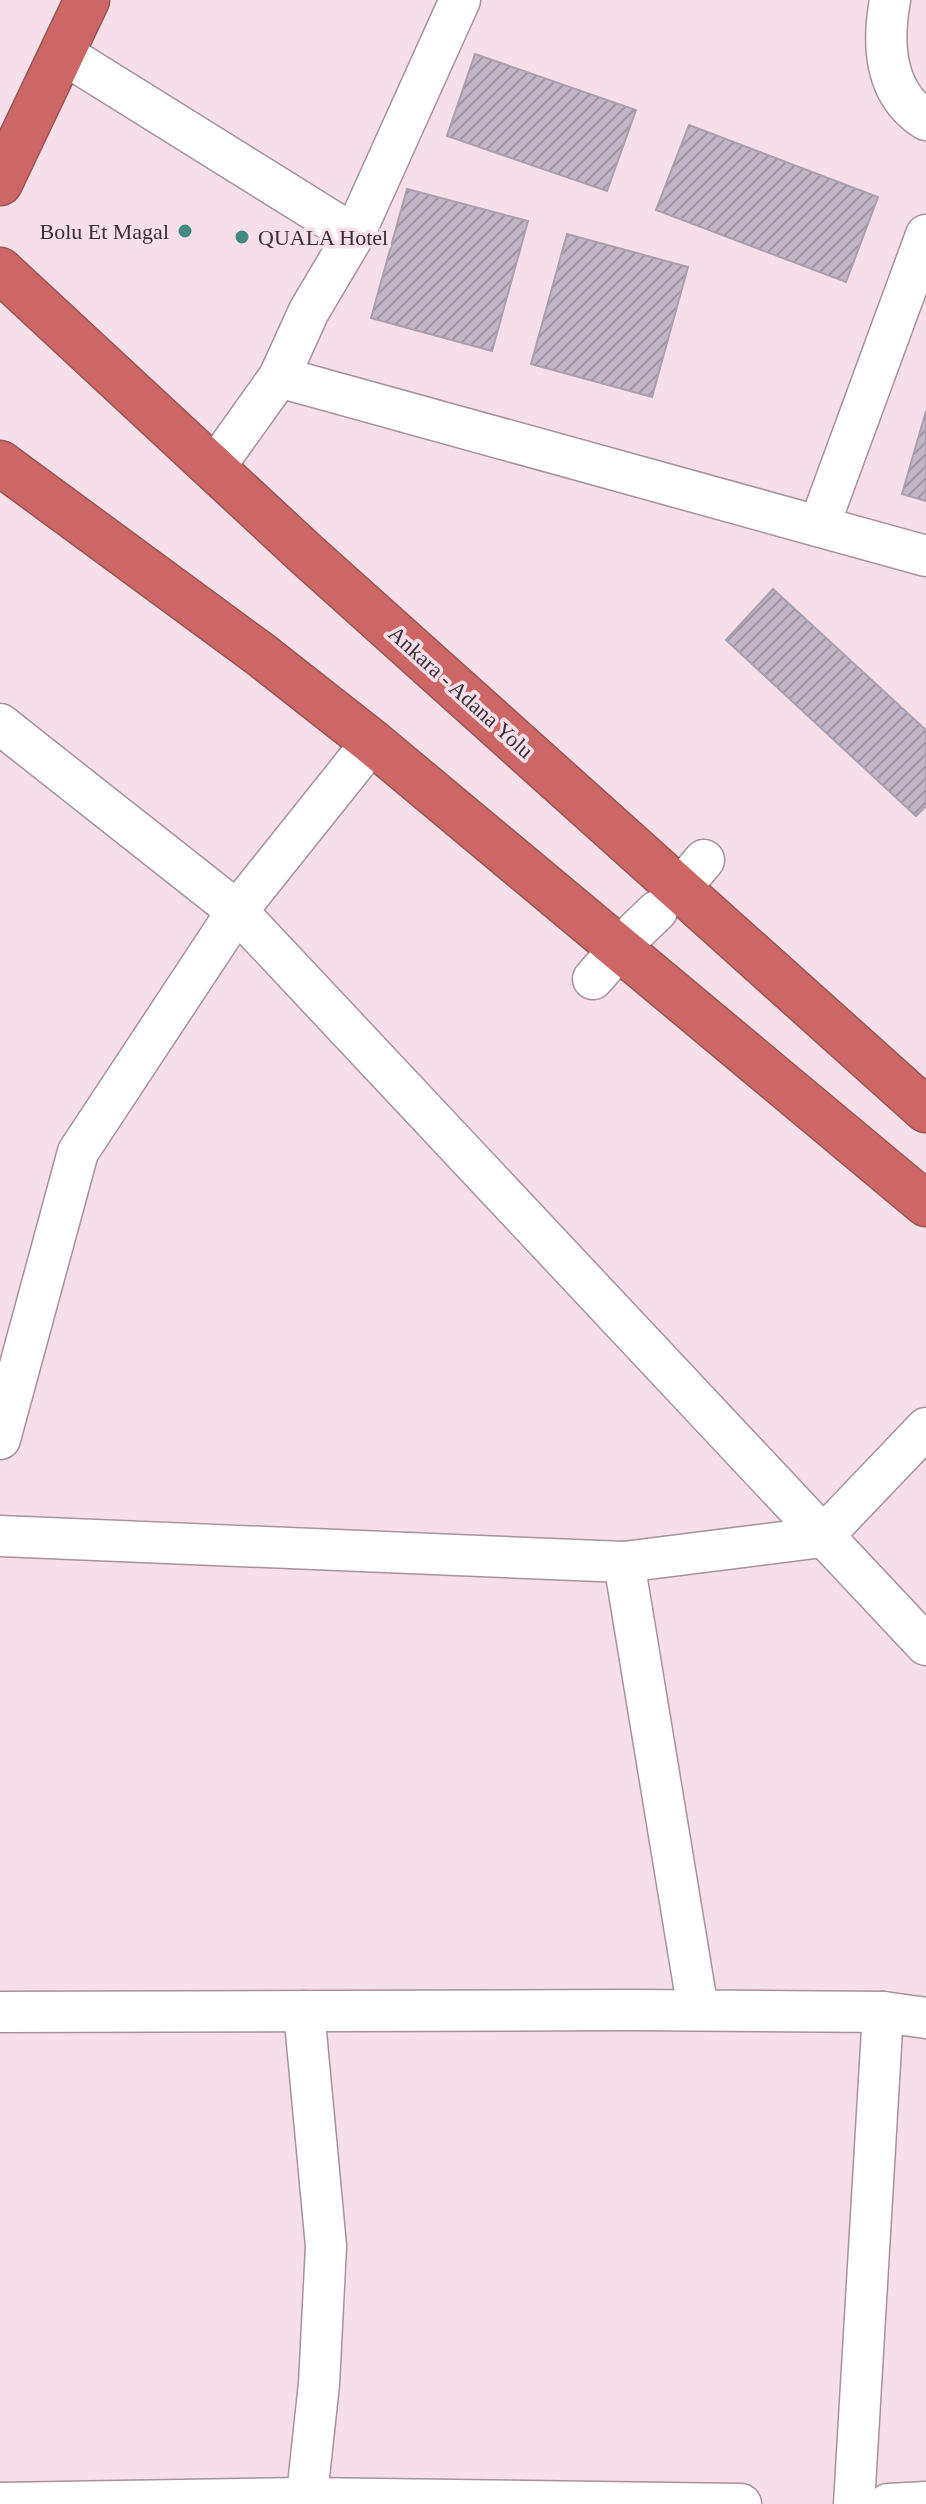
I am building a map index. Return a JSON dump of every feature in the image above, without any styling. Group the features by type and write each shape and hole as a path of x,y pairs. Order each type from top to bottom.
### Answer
{"highway":[{"path":"0,183 87,0"},
{"name":"Ankara - Adana Yolu","path":"0,270 305,553 926,1110"},
{"path":"0,463 260,654 372,742 926,1204"}],"street":[{"path":"214,468 279,377 309,311 354,235 460,0"},
{"path":"890,0 886,60 899,92 913,112 926,120"},
{"path":"62,53 354,235"},
{"path":"819,526 926,235"},
{"path":"279,377 926,556"},
{"path":"0,724 237,911 926,1645"},
{"path":"0,1439 78,1152 237,911 372,742"},
{"path":"0,1536 624,1562 822,1537 926,1428"},
{"path":"624,1562 698,2010"},
{"path":"0,2012 698,2010 883,2012 926,2018"},
{"path":"304,2011 326,2246 319,2384 306,2501"},
{"path":"854,2504 883,2012"},
{"path":"0,2503 306,2501 741,2504"},
{"path":"888,2504 926,2502"}],"building":[{"path":"475,54 636,110 607,191 447,136"},
{"path":"689,125 878,197 846,282 656,210"},
{"path":"407,189 528,221 492,351 371,318"},
{"path":"567,234 688,267 652,397 531,364"},
{"path":"926,411 926,501 902,494"},
{"path":"773,589 926,730 926,806 916,816 726,640"}],"place":[{"name":"Bolu Et Magal","path":"185,231"},
{"name":"QUALA Hotel","path":"242,237"}]}
